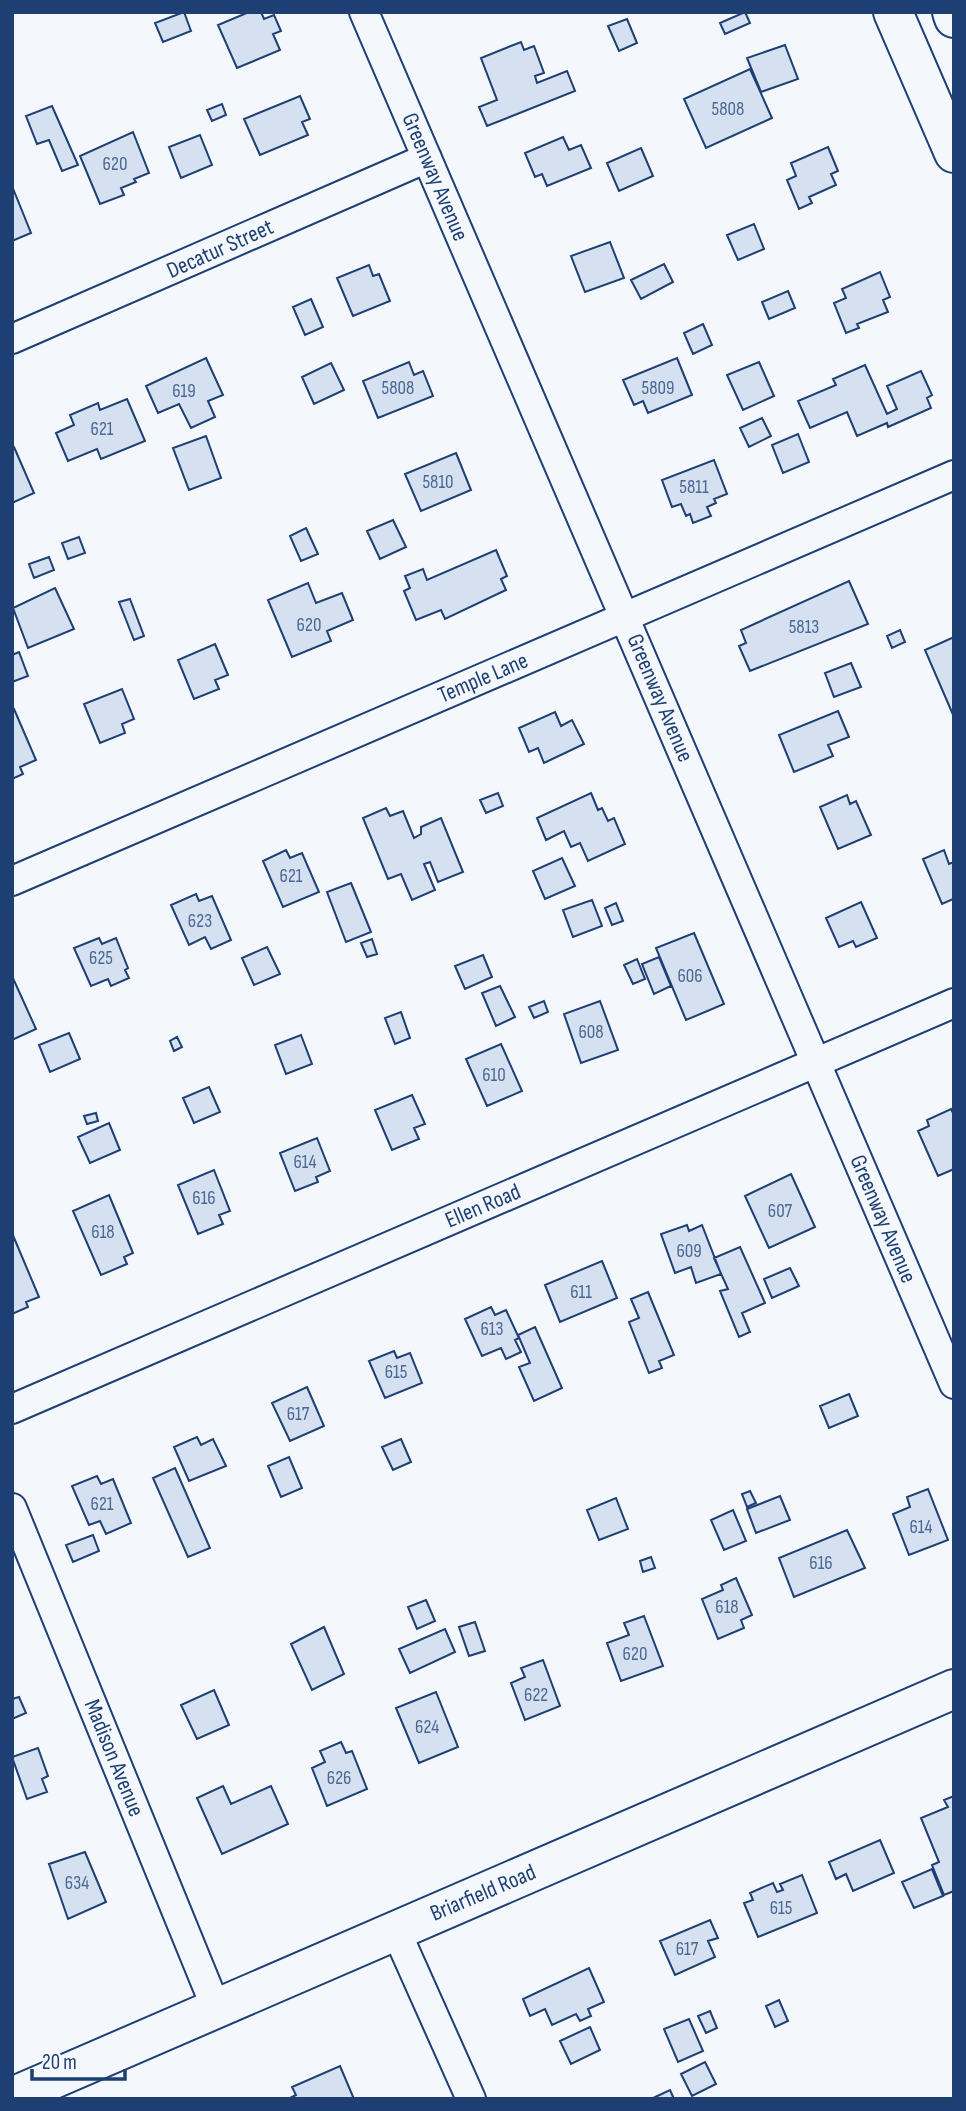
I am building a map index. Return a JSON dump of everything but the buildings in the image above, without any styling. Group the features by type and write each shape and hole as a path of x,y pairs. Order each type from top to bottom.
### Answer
{"main road":[{"path":"892,12 954,153"},
{"path":"951,12 954,18"},
{"name":"Briarfield Road","path":"12,2097 954,1689"}],"street":[{"name":"Greenway Avenue","path":"365,12 954,1384"},
{"name":"Decatur Street","path":"12,339 428,158"},
{"name":"Temple Lane","path":"12,881 954,474"},
{"name":"Ellen Road","path":"12,1409 954,1003"},
{"name":"Madison Avenue","path":"12,1508 216,2008"},
{"path":"396,1931 471,2099"}]}
